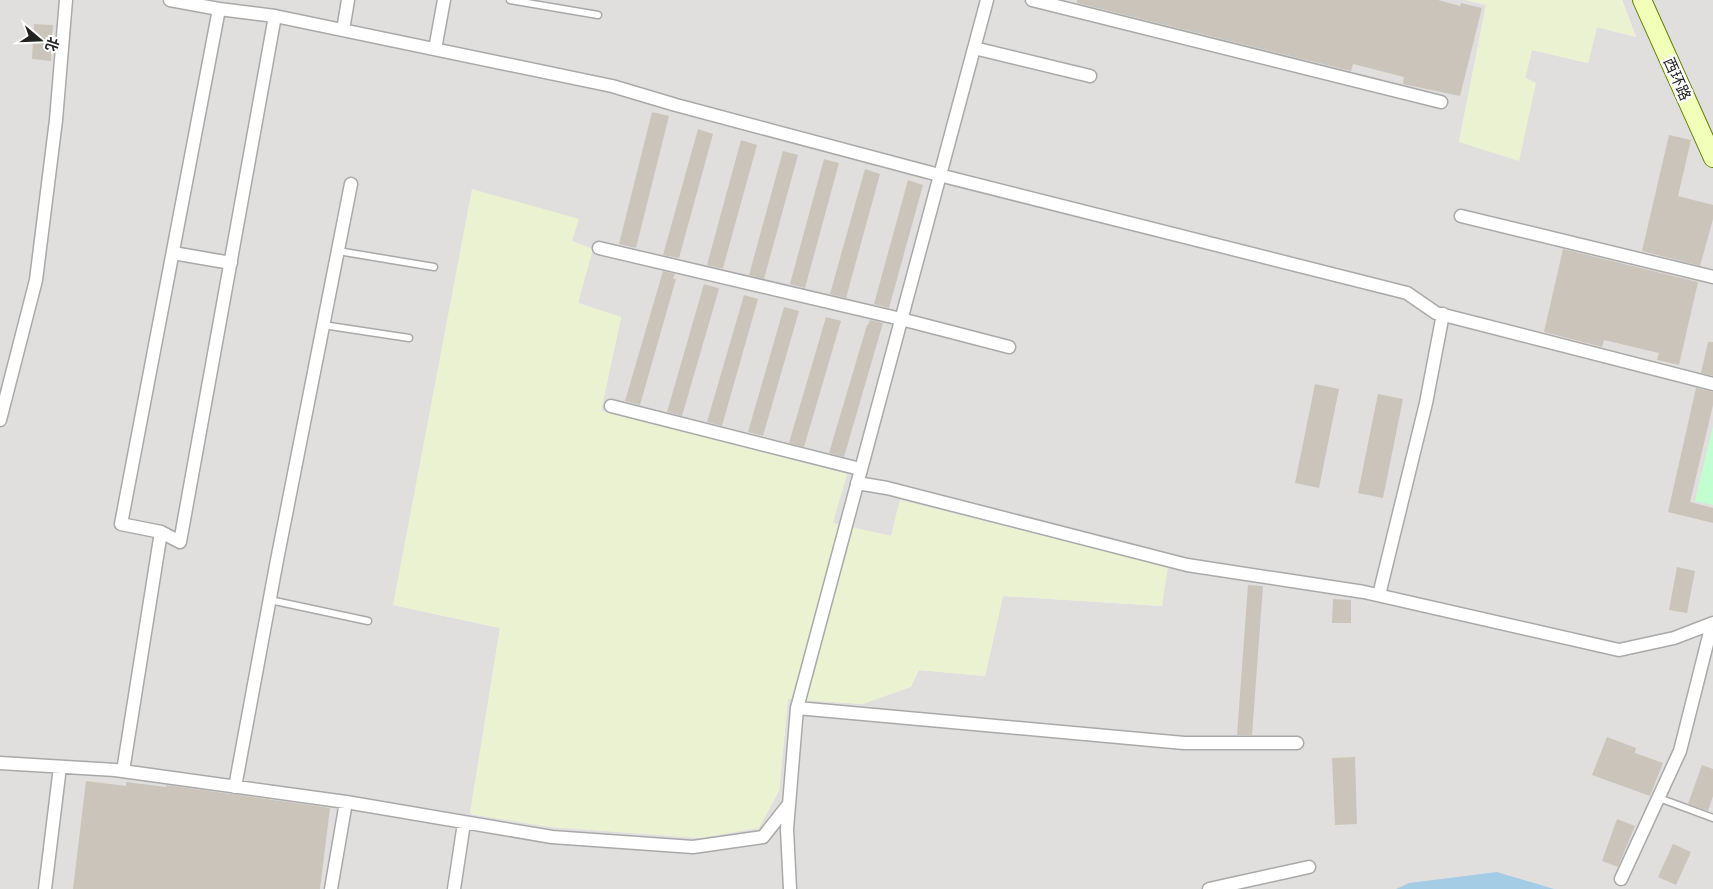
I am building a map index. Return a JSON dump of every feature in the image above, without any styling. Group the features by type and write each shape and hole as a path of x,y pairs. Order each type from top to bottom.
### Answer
{"main road":[{"name":"西环路","path":"1642,0 1713,158"}],"street":[{"path":"0,420 36,280 56,120 66,0"},
{"path":"343,30 348,0"},
{"path":"435,49 444,0"},
{"path":"790,889 787,829 797,708 987,0"},
{"path":"1032,0 1441,102"},
{"path":"177,1 219,9 275,16 612,86 676,105 940,175 1407,293 1436,313 1713,384"},
{"path":"219,9 121,524 161,532 180,542 275,16"},
{"path":"974,48 1090,76"},
{"path":"235,787 351,184"},
{"path":"1461,216 1713,277"},
{"path":"600,248 1009,347"},
{"path":"173,253 231,263"},
{"path":"1379,595 1426,403 1442,314"},
{"path":"611,406 860,469"},
{"path":"856,483 886,488 1187,565 1379,595 1619,650 1674,638 1713,624"},
{"path":"123,771 161,532"},
{"path":"1621,879 1680,751 1713,624"},
{"path":"797,708 1184,743 1297,743"},
{"path":"0,763 123,771 346,802 552,838 693,847 763,836 789,804"},
{"path":"45,889 60,767"},
{"path":"331,889 346,802"},
{"path":"454,889 464,823"},
{"path":"1209,889 1309,867"}],"lane":[{"path":"510,0 598,15"},
{"path":"338,251 434,267"},
{"path":"323,324 409,338"},
{"path":"270,600 368,622"},
{"path":"1659,798 1713,818"}],"shaded area":[{"path":"0,0 1466,0 1486,5 1459,142 1536,83 1525,78 1532,50 1588,63 1597,27 1636,37 1622,0 1713,0 1713,889 0,889","holes":["592,249 578,303 621,317 601,411 847,474 832,523 891,536 900,500 1167,567 1162,606 1003,596 985,676 919,670 863,704 788,699 779,791 700,838 551,827 470,814 500,628 393,605"]}],"green space":[{"path":"1466,0 1621,0 1636,37 1597,27 1588,63 1532,50 1525,78 1536,83 1519,161 1459,142 1486,5"},
{"path":"472,189 579,219 572,241 593,249 578,303 621,317 601,411 847,474 833,523 891,536 900,500 1168,567 1162,606 1003,596 985,676 919,670 911,687 863,704 788,699 779,791 759,828 700,838 551,827 470,814 500,628 393,605"},
{"path":"1713,426 1713,505 1695,501"}],"water":[{"path":"1497,872 1554,889 1396,889 1409,883"}],"building":[{"path":"1077,0 1438,0 1460,6 1461,3 1482,8 1460,96 1403,84 1404,77 1353,64 1351,71 1077,3"},
{"path":"34,24 53,25 51,61 32,59"},
{"path":"652,112 669,116 636,248 619,244"},
{"path":"698,129 713,134 679,258 663,255"},
{"path":"1669,135 1691,140 1678,196 1713,205 1713,219 1700,266 1642,251"},
{"path":"741,140 757,145 723,268 719,268 707,265"},
{"path":"783,151 798,155 764,279 749,275"},
{"path":"824,159 839,163 805,288 790,284"},
{"path":"865,169 880,174 846,298 830,294"},
{"path":"908,180 923,185 889,308 874,304"},
{"path":"1563,249 1698,282 1679,365 1657,360 1659,353 1604,340 1602,347 1544,332"},
{"path":"663,271 675,274 673,279 676,279 640,405 625,401"},
{"path":"704,284 719,289 682,416 667,412"},
{"path":"744,295 758,299 722,426 707,422"},
{"path":"784,307 799,311 763,436 748,432"},
{"path":"826,317 841,321 804,447 789,443"},
{"path":"870,320 883,323 844,457 829,453"},
{"path":"1708,342 1713,342 1713,376 1701,373"},
{"path":"1315,384 1339,389 1319,488 1295,483"},
{"path":"1696,388 1713,392 1713,405 1690,502 1713,508 1713,523 1668,512"},
{"path":"1378,394 1403,399 1383,498 1358,493"},
{"path":"1677,567 1695,571 1687,613 1669,610"},
{"path":"1248,585 1263,586 1252,735 1237,735"},
{"path":"1333,599 1351,600 1351,623 1332,623"},
{"path":"1607,737 1636,748 1635,753 1663,763 1650,796 1592,775"},
{"path":"1355,757 1357,824 1335,825 1332,758"},
{"path":"1702,765 1713,769 1713,796 1708,811 1688,804"},
{"path":"86,781 126,786 126,782 166,787 166,785 330,808 320,889 73,889"},
{"path":"1617,819 1635,826 1618,867 1602,861"},
{"path":"1673,844 1691,852 1676,885 1658,877"}]}
